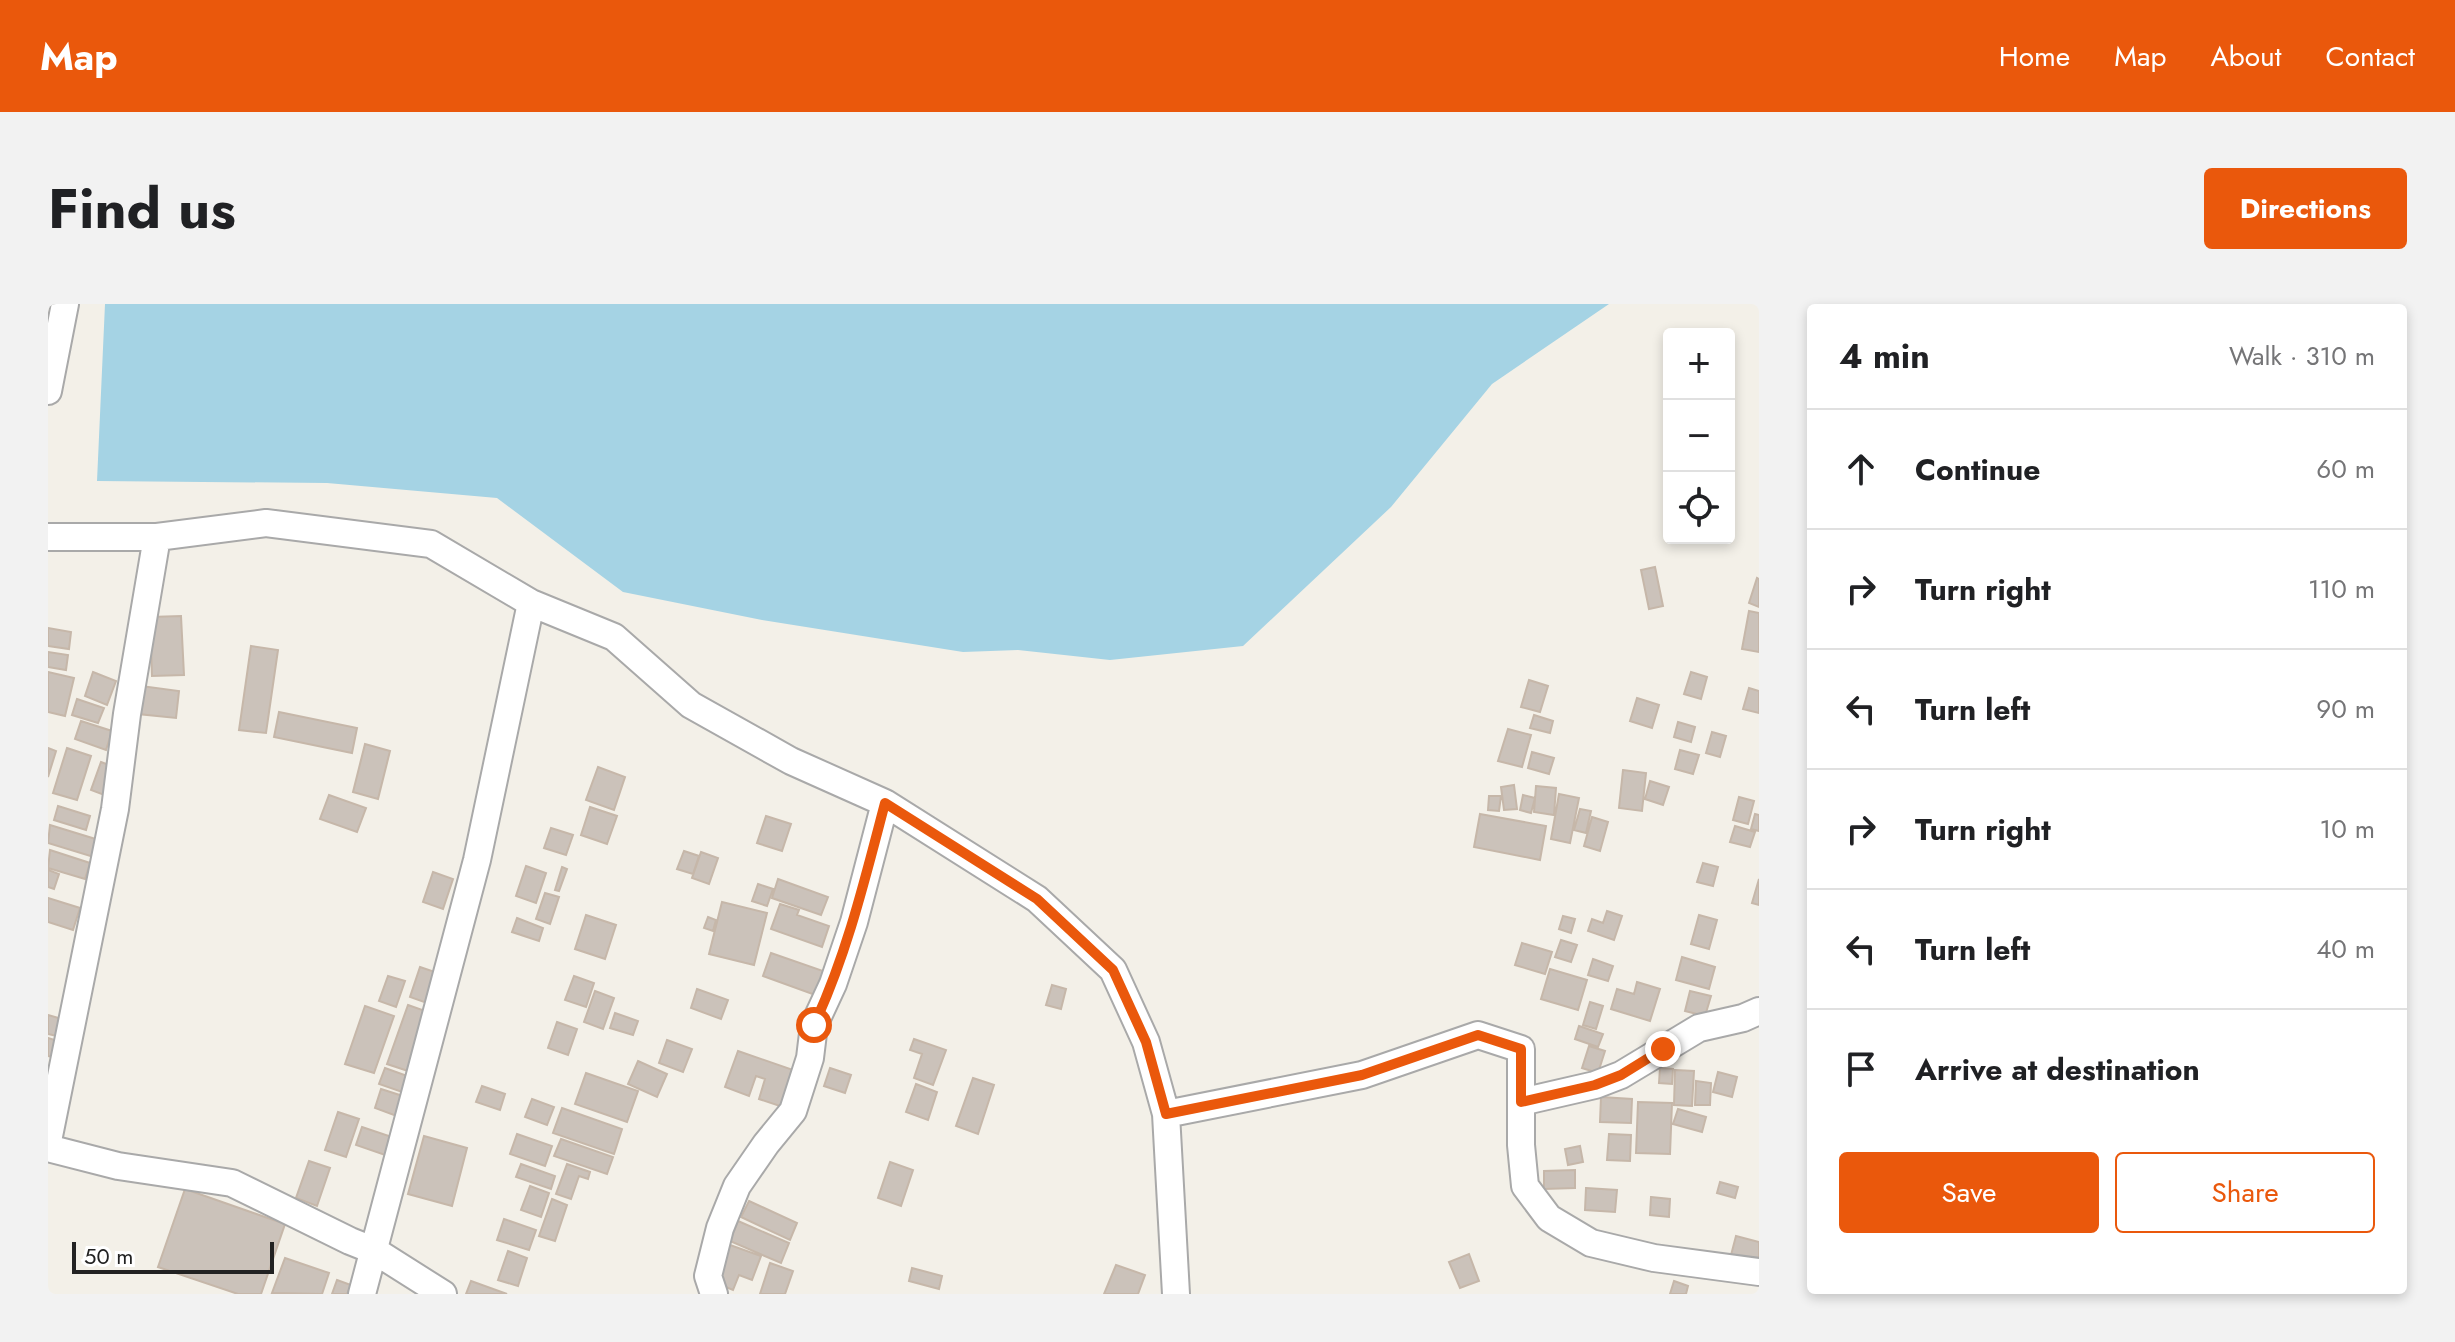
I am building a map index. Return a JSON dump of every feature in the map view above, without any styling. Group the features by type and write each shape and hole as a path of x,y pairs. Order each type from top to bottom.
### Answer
{"street":[{"path":"48,391 65,304"},
{"path":"48,537 157,537 266,523 431,544 531,603 614,637 691,705 791,761 885,803 1037,899 1113,970 1146,1042 1166,1114 1176,1294"},
{"path":"48,1141 115,809 127,714 157,537"},
{"path":"362,1294 477,860 531,603"},
{"path":"714,1294 708,1276 720,1228 737,1186 793,1111 810,1058 814,1025 833,984 854,922 885,803"},
{"path":"1521,1102 1595,1085 1621,1075 1699,1028 1759,1011"},
{"path":"1166,1114 1362,1075 1478,1035 1521,1049 1521,1145 1525,1186 1549,1218 1591,1243 1654,1258 1759,1272"},
{"path":"48,1148 118,1166 232,1183 375,1251 443,1294"}],"water":[{"path":"105,304 1609,304 1492,384 1391,507 1243,646 1110,660 1018,650 963,652 762,620 623,592 497,498 327,483 97,481"}],"building":[{"path":"1655,567 1663,606 1649,609 1641,570"},
{"path":"1759,579 1759,607 1749,603"},
{"path":"1749,611 1759,613 1759,652 1742,649"},
{"path":"181,616 184,675 152,676 150,617"},
{"path":"48,628 71,632 69,649 48,646"},
{"path":"251,646 278,650 266,733 239,730"},
{"path":"48,652 68,655 66,670 48,667"},
{"path":"48,672 74,678 65,716 48,712"},
{"path":"93,672 116,681 107,705 85,696"},
{"path":"1691,672 1707,677 1701,699 1684,694"},
{"path":"1529,680 1548,686 1540,712 1521,707"},
{"path":"141,686 179,691 176,718 138,714"},
{"path":"1749,688 1759,691 1759,713 1743,709"},
{"path":"1637,698 1659,705 1652,728 1630,721"},
{"path":"77,699 104,708 98,723 72,715"},
{"path":"279,712 357,728 352,753 274,737"},
{"path":"1534,715 1553,721 1550,733 1530,728"},
{"path":"81,721 112,731 106,750 75,739"},
{"path":"1678,722 1695,727 1691,742 1674,737"},
{"path":"1508,729 1531,735 1522,767 1498,761"},
{"path":"1712,732 1726,736 1720,757 1706,753"},
{"path":"365,744 390,751 378,799 353,792"},
{"path":"48,748 56,751 48,777"},
{"path":"67,748 91,756 77,800 53,793"},
{"path":"1680,750 1699,755 1693,774 1675,769"},
{"path":"1532,752 1554,758 1549,774 1528,768"},
{"path":"101,762 117,768 107,796 91,790"},
{"path":"598,767 625,777 614,810 586,800"},
{"path":"1623,770 1646,773 1642,811 1619,808"},
{"path":"1650,781 1669,787 1663,805 1645,799"},
{"path":"1514,785 1517,809 1504,810 1501,787"},
{"path":"1536,786 1556,788 1554,815 1534,812"},
{"path":"1559,794 1579,798 1570,843 1551,839"},
{"path":"329,795 366,808 357,832 320,819"},
{"path":"1523,795 1535,798 1531,813 1520,810"},
{"path":"1489,796 1501,796 1499,811 1488,810"},
{"path":"1739,797 1754,801 1748,824 1733,820"},
{"path":"58,806 90,816 86,830 54,820"},
{"path":"590,807 617,816 607,844 581,835"},
{"path":"1580,809 1591,811 1586,833 1574,830"},
{"path":"1480,814 1546,826 1540,860 1474,847"},
{"path":"1755,814 1759,815 1759,831 1751,829"},
{"path":"766,816 791,824 782,851 757,843"},
{"path":"1592,817 1608,822 1600,851 1584,846"},
{"path":"50,825 102,841 97,858 48,843"},
{"path":"1735,826 1755,832 1750,847 1730,842"},
{"path":"551,828 573,835 566,855 544,848"},
{"path":"50,850 90,863 85,879 48,868"},
{"path":"684,851 699,856 693,874 677,869"},
{"path":"701,852 718,858 709,884 692,878"},
{"path":"1703,863 1718,867 1713,886 1697,882"},
{"path":"526,866 546,873 536,903 516,896"},
{"path":"562,867 567,869 559,891 555,890"},
{"path":"48,870 59,874 54,889 48,887"},
{"path":"433,872 453,879 443,909 423,902"},
{"path":"778,879 828,897 821,915 772,898"},
{"path":"1759,879 1759,905 1752,903"},
{"path":"758,884 773,889 767,906 752,901"},
{"path":"545,893 559,897 550,924 536,919"},
{"path":"48,898 80,908 73,930 48,922"},
{"path":"722,902 767,913 754,965 709,954"},
{"path":"780,904 799,910 797,915 829,926 822,947 771,929"},
{"path":"1607,911 1622,916 1614,940 1588,931 1592,919 1603,923"},
{"path":"586,915 616,925 605,959 575,949"},
{"path":"1699,915 1717,920 1709,949 1691,944"},
{"path":"1563,916 1575,919 1571,933 1559,929"},
{"path":"708,917 716,920 713,931 704,928"},
{"path":"517,918 543,928 539,941 512,932"},
{"path":"1561,940 1577,945 1571,962 1555,957"},
{"path":"1522,943 1552,952 1545,974 1515,965"},
{"path":"771,953 826,972 818,996 763,976"},
{"path":"1682,957 1715,967 1709,989 1676,980"},
{"path":"1593,959 1613,966 1608,981 1588,975"},
{"path":"420,967 438,973 427,1003 410,997"},
{"path":"1550,969 1587,980 1578,1010 1541,999"},
{"path":"388,976 405,981 396,1007 379,1001"},
{"path":"574,976 594,983 586,1007 565,1000"},
{"path":"1637,982 1660,989 1650,1021 1611,1009 1617,989 1634,994"},
{"path":"1052,985 1066,989 1061,1009 1046,1005"},
{"path":"697,989 728,1000 721,1019 691,1008"},
{"path":"595,991 614,998 603,1029 584,1022"},
{"path":"1690,991 1711,996 1705,1016 1685,1011"},
{"path":"1590,1002 1603,1006 1596,1029 1583,1025"},
{"path":"408,1005 431,1013 411,1072 387,1064"},
{"path":"365,1006 394,1016 374,1073 345,1064"},
{"path":"615,1013 638,1021 633,1035 610,1028"},
{"path":"48,1015 62,1019 57,1036 48,1034"},
{"path":"557,1022 577,1029 568,1055 548,1048"},
{"path":"1579,1026 1603,1034 1598,1047 1575,1039"},
{"path":"48,1038 64,1043 59,1059 48,1056"},
{"path":"914,1039 946,1050 933,1085 914,1078 922,1054 910,1050"},
{"path":"667,1040 692,1049 683,1072 659,1063"},
{"path":"1589,1046 1605,1051 1598,1073 1582,1068"},
{"path":"738,1051 799,1072 786,1108 759,1099 765,1079 756,1076 749,1096 725,1087"},
{"path":"638,1061 667,1074 657,1097 628,1084"},
{"path":"385,1068 413,1078 408,1094 379,1084"},
{"path":"830,1068 851,1075 845,1093 824,1086"},
{"path":"1660,1068 1673,1069 1672,1084 1659,1083"},
{"path":"1675,1070 1694,1071 1692,1106 1674,1105"},
{"path":"1718,1072 1737,1077 1732,1097 1713,1092"},
{"path":"586,1073 638,1091 627,1122 575,1104"},
{"path":"973,1078 994,1085 978,1134 956,1126"},
{"path":"1696,1081 1711,1083 1710,1105 1695,1105"},
{"path":"916,1084 937,1092 928,1120 906,1112"},
{"path":"482,1086 505,1094 500,1110 476,1102"},
{"path":"381,1089 409,1098 402,1118 375,1108"},
{"path":"1601,1097 1632,1099 1631,1123 1600,1122"},
{"path":"532,1099 554,1107 547,1125 525,1117"},
{"path":"1638,1102 1672,1103 1670,1154 1636,1153"},
{"path":"562,1108 622,1129 614,1154 553,1133"},
{"path":"1678,1109 1706,1117 1702,1132 1673,1124"},
{"path":"338,1112 359,1119 346,1157 325,1150"},
{"path":"362,1127 398,1139 391,1157 356,1145"},
{"path":"517,1134 552,1146 545,1166 510,1154"},
{"path":"1609,1134 1631,1135 1630,1161 1607,1160"},
{"path":"424,1136 467,1148 452,1206 408,1194"},
{"path":"561,1139 613,1157 607,1174 554,1156"},
{"path":"1580,1146 1583,1162 1568,1165 1565,1149"},
{"path":"309,1161 330,1168 317,1206 296,1198"},
{"path":"890,1162 913,1170 901,1206 878,1198"},
{"path":"521,1164 555,1176 551,1189 516,1177"},
{"path":"567,1164 590,1172 588,1179 579,1176 571,1199 556,1194"},
{"path":"1575,1170 1575,1188 1544,1189 1544,1171"},
{"path":"1720,1182 1738,1187 1735,1198 1717,1193"},
{"path":"530,1186 549,1193 541,1217 521,1210"},
{"path":"1586,1188 1617,1190 1615,1212 1585,1210"},
{"path":"185,1189 285,1224 261,1294 238,1294 158,1267"},
{"path":"1651,1197 1670,1199 1669,1217 1650,1215"},
{"path":"552,1199 567,1205 555,1241 539,1236"},
{"path":"749,1201 797,1223 790,1240 741,1217"},
{"path":"504,1219 536,1230 529,1250 497,1240"},
{"path":"738,1221 789,1243 781,1263 730,1241"},
{"path":"1736,1236 1759,1242 1759,1266 1730,1259"},
{"path":"730,1245 761,1256 752,1280 739,1275 733,1290 716,1283"},
{"path":"508,1251 527,1258 518,1286 498,1280"},
{"path":"1469,1254 1479,1281 1460,1288 1449,1262"},
{"path":"285,1258 329,1273 322,1294 272,1293"},
{"path":"770,1263 793,1271 785,1294 760,1294"},
{"path":"1116,1265 1145,1275 1138,1294 1104,1294"},
{"path":"912,1268 942,1276 939,1289 909,1281"},
{"path":"337,1280 351,1285 347,1294 332,1294"},
{"path":"471,1281 507,1294 466,1294"},
{"path":"1674,1281 1688,1286 1686,1294 1670,1294"}],"route":[{"path":"814,1025 833,984 854,922 885,803 1037,899 1113,970 1146,1042 1166,1114 1362,1075 1478,1035 1521,1049 1521,1102 1595,1085 1621,1075 1663,1049"}]}
